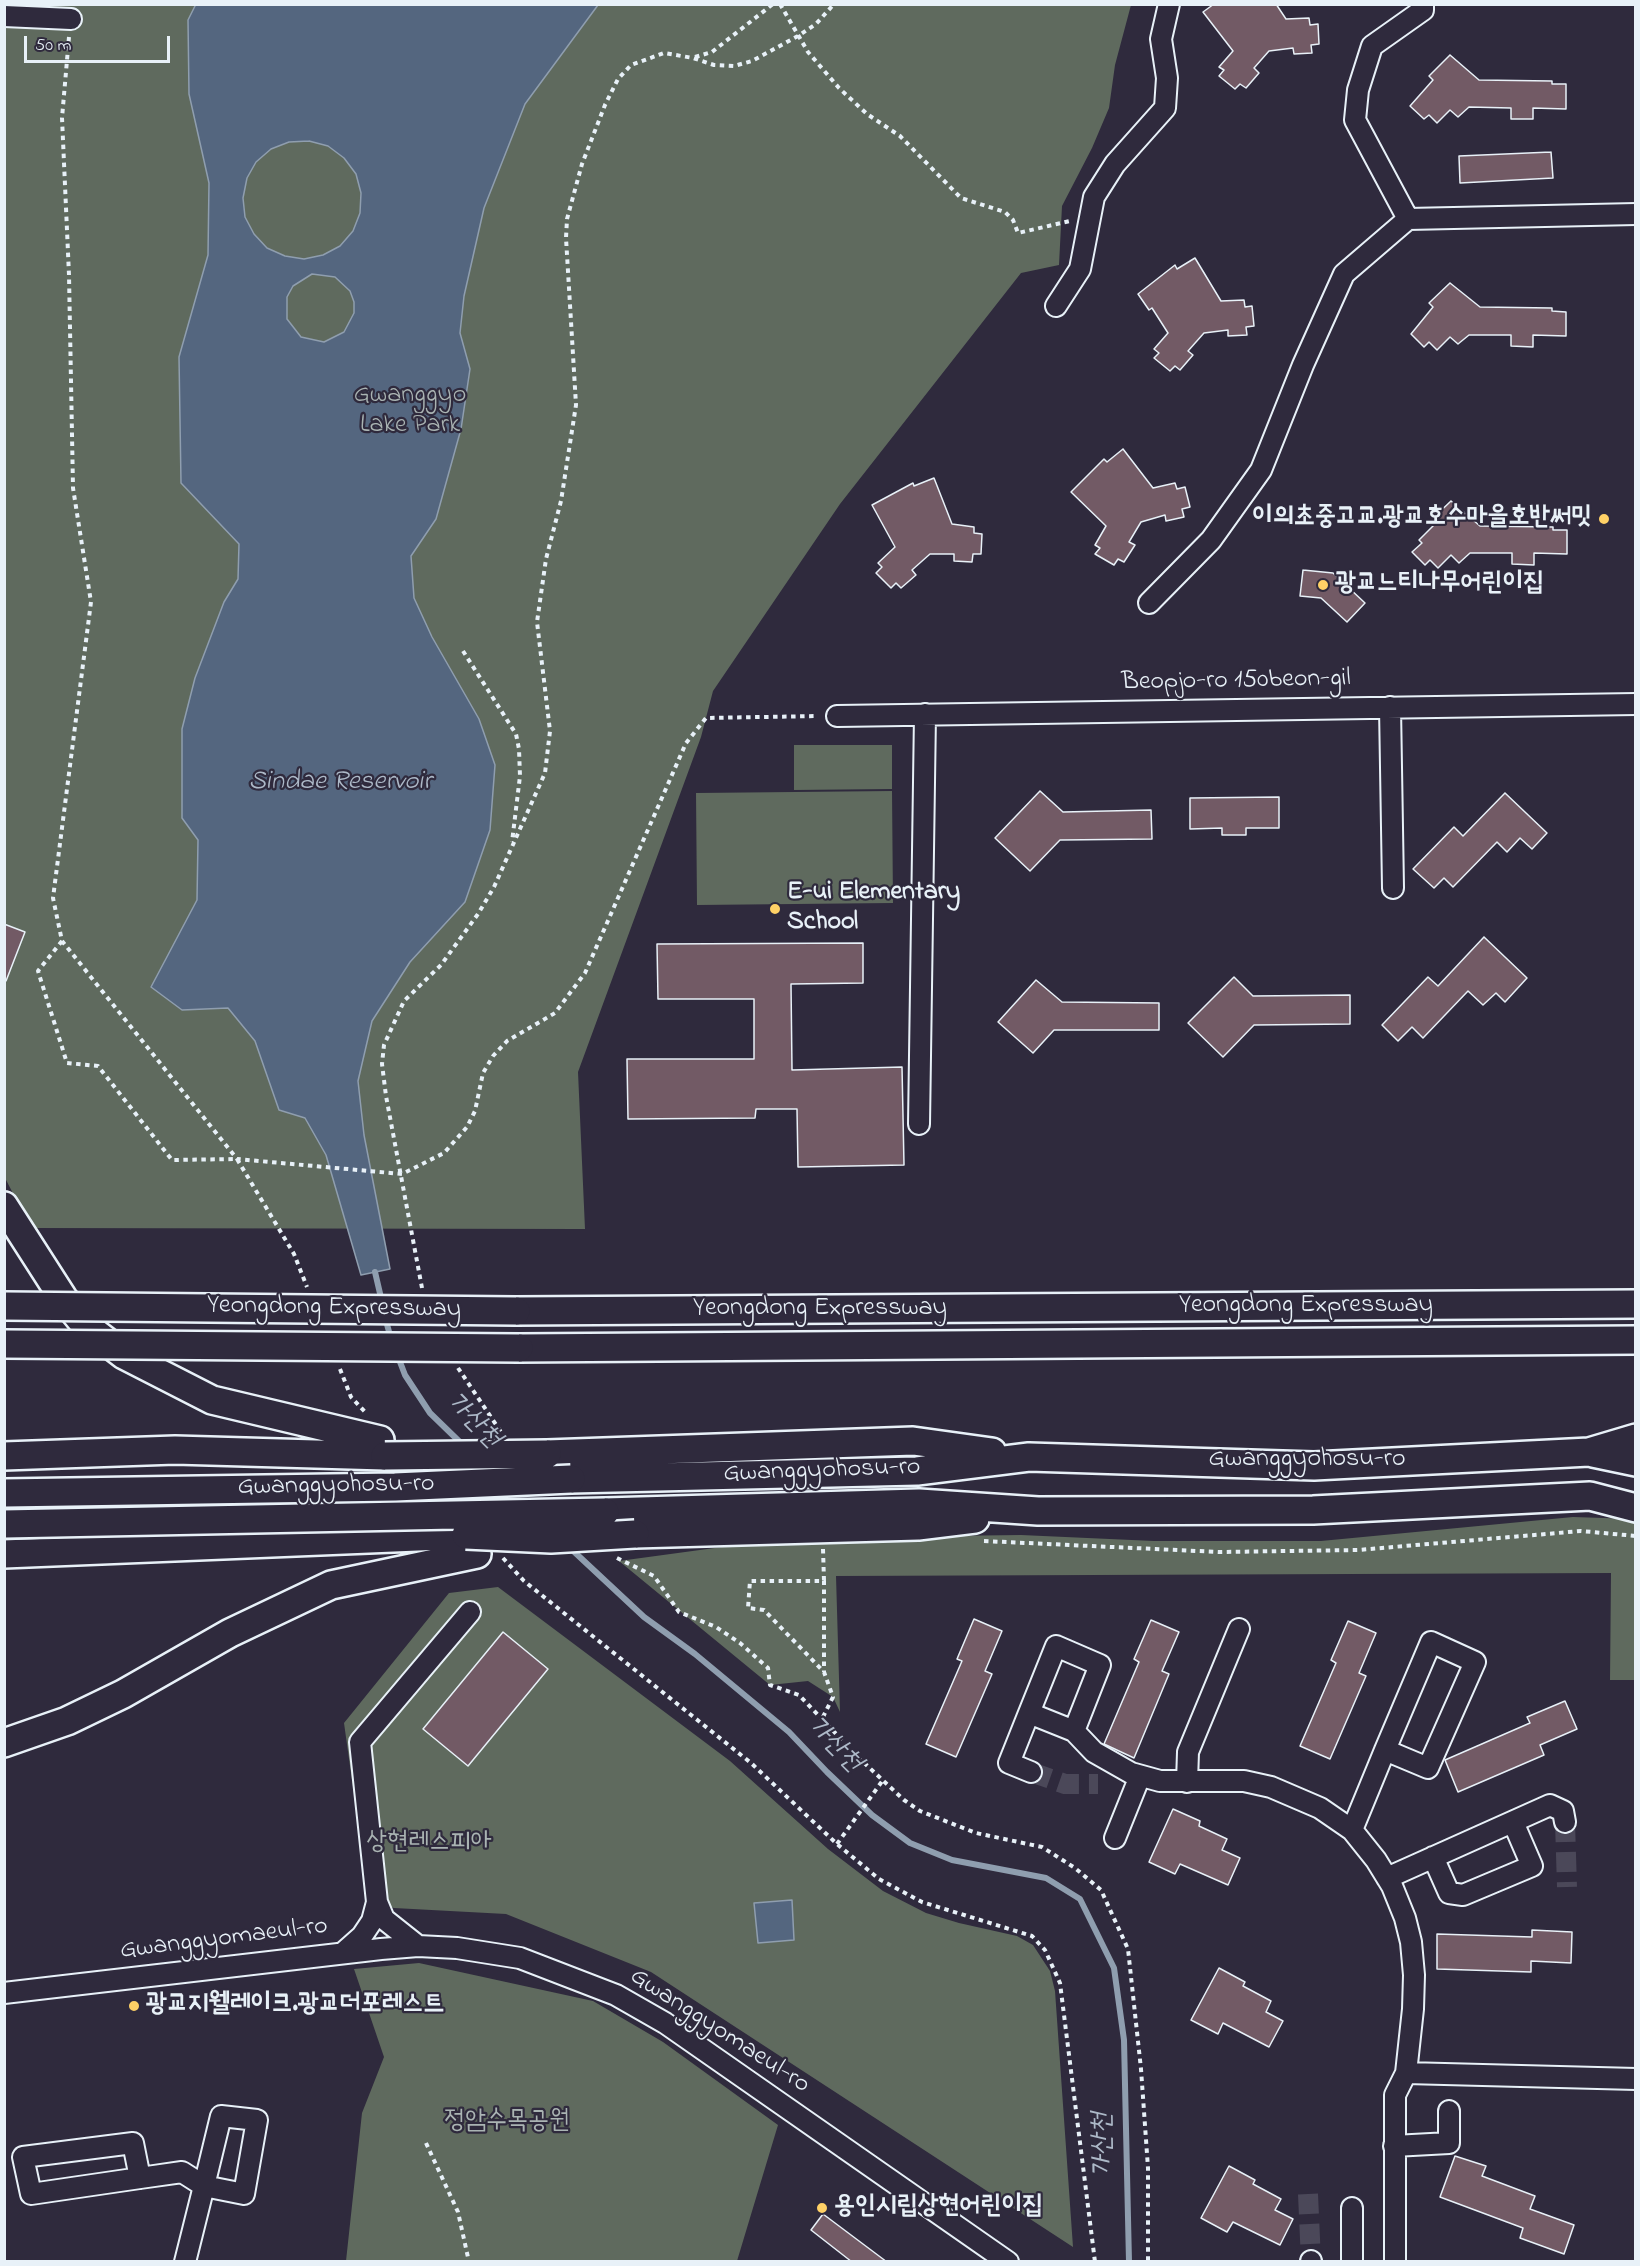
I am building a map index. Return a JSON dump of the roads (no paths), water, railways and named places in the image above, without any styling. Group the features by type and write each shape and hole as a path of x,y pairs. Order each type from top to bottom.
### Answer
{"highway":[{"path":"4,1206 63,1298 85,1325 124,1355 213,1400 383,1448"},
{"name":"Yeongdong Expressway","path":"4,1306 516,1311 1635,1304"},
{"name":"Yeongdong Expressway","path":"4,1344 519,1348 1635,1340"},
{"name":"Gwanggyohosu-ro","path":"4,1493 395,1487 571,1479 917,1471 1029,1457 1314,1466 1589,1452 1635,1438"},
{"path":"4,1456 175,1450 383,1448 436,1454 547,1454 913,1441 1029,1457"},
{"path":"1589,1452 1635,1462"},
{"path":"1590,1496 1635,1489"},
{"name":"Gwanggyohosu-ro","path":"4,1524 919,1503 1038,1511 1313,1510 1590,1496 1635,1508"},
{"path":"4,1743 67,1721 123,1694 230,1633 331,1585 481,1548 551,1539 635,1534 918,1526 1038,1511"},
{"path":"4,1554 481,1548"}],"street":[{"path":"1056,306 1080,269 1094,197 1115,164 1165,108 1167,78 1161,39 1169,4"},
{"path":"1408,219 1355,120 1358,90 1372,46 1423,10 1423,4"},
{"path":"4,16 71,19"},
{"path":"1149,603 1211,540 1261,470 1303,365 1344,274 1408,219 1635,214"},
{"name":"Beopjo-ro 150beon-gil","path":"837,716 1635,704"},
{"path":"1389,707 1393,888"},
{"path":"919,1124 924,714"},
{"path":"417,1946 384,1919 377,1902 360,1742 470,1612"},
{"path":"1187,1782 1188,1752 1239,1629"},
{"path":"1352,1830 1385,1750 1431,1642 1475,1662 1428,1768 1385,1750"},
{"path":"1031,1772 1009,1763 1056,1646 1100,1665 1074,1731"},
{"path":"1029,1713 1074,1731 1094,1752 1140,1776 1160,1781 1244,1781 1271,1787 1320,1808 1359,1837 1387,1878 1405,1918 1414,1975 1406,2073 1395,2095 1395,2262"},
{"path":"1115,1838 1140,1776"},
{"path":"1387,1878 1550,1805 1563,1811 1565,1822"},
{"path":"1433,1857 1449,1893 1462,1895 1532,1866 1513,1822"},
{"path":"344,1952 362,1936 372,1921 377,1902"},
{"name":"Gwanggyomaeul-ro","path":"4,1993 344,1952 417,1946 457,1948 520,1958 616,1995 665,2023 1008,2262"},
{"path":"1406,2073 1635,2079"},
{"path":"1394,2146 1449,2143 1449,2111"},
{"path":"140,2178 132,2143 22,2157 31,2194 182,2172 204,2186 185,2262"},
{"path":"1352,2208 1352,2262"}],"water":[{"name":"Sindae Reservoir","path":"196,4 598,5 525,104 484,208 464,296 460,333 470,369 461,429 436,519 411,556 414,598 432,637 479,719 495,765 490,830 465,902 410,962 372,1021 358,1081 364,1135 390,1269 361,1275 326,1155 305,1118 279,1110 255,1041 228,1008 182,1010 151,987 197,900 198,840 182,818 182,729 195,678 224,602 238,579 239,544 181,483 179,357 208,255 209,183 189,94 188,20","holes":["309,141 328,146 344,158 356,174 361,193 360,213 353,231 340,246 323,255 304,259 285,256 267,248 254,234 245,217 243,198 247,178 256,162 271,149 289,142","312,274 335,277 350,291 354,302 354,313 344,332 324,342 301,337 287,319 287,297 293,286"]},
{"path":"792,1900 794,1940 758,1943 754,1903"}],"waterway":[{"name":"가산천","path":"375,1272 382,1302"},
{"name":"가산천","path":"385,1317 391,1339"},
{"name":"가산천","path":"397,1354 405,1375 430,1413 465,1447"},
{"name":"가산천","path":"569,1547 644,1617 695,1654 789,1732 872,1815 910,1843 952,1860 1046,1878 1080,1899 1114,1968 1124,2040 1129,2262"}],"tunnel":[{"path":"1031,1772 1065,1784 1098,1784"},
{"path":"1565,1822 1567,1887"},
{"path":"1308,2194 1311,2261"}],"place":[{"name":"이의초중고교.광교호수마을호반써밋","path":"1604,519"},
{"name":"광교느티나무어린이집","path":"1323,585"},
{"name":"E-ui Elementary School","path":"775,909"},
{"name":"광교지웰레이크.광교더포레스트","path":"134,2006"},
{"name":"용인시립상현어린이집","path":"822,2208"}],"park label":[{"name":"Gwanggyo Lake Park","path":"410,412"},
{"name":"상현레스피아","path":"429,1844"},
{"name":"정암수목공원","path":"507,2123"}]}
